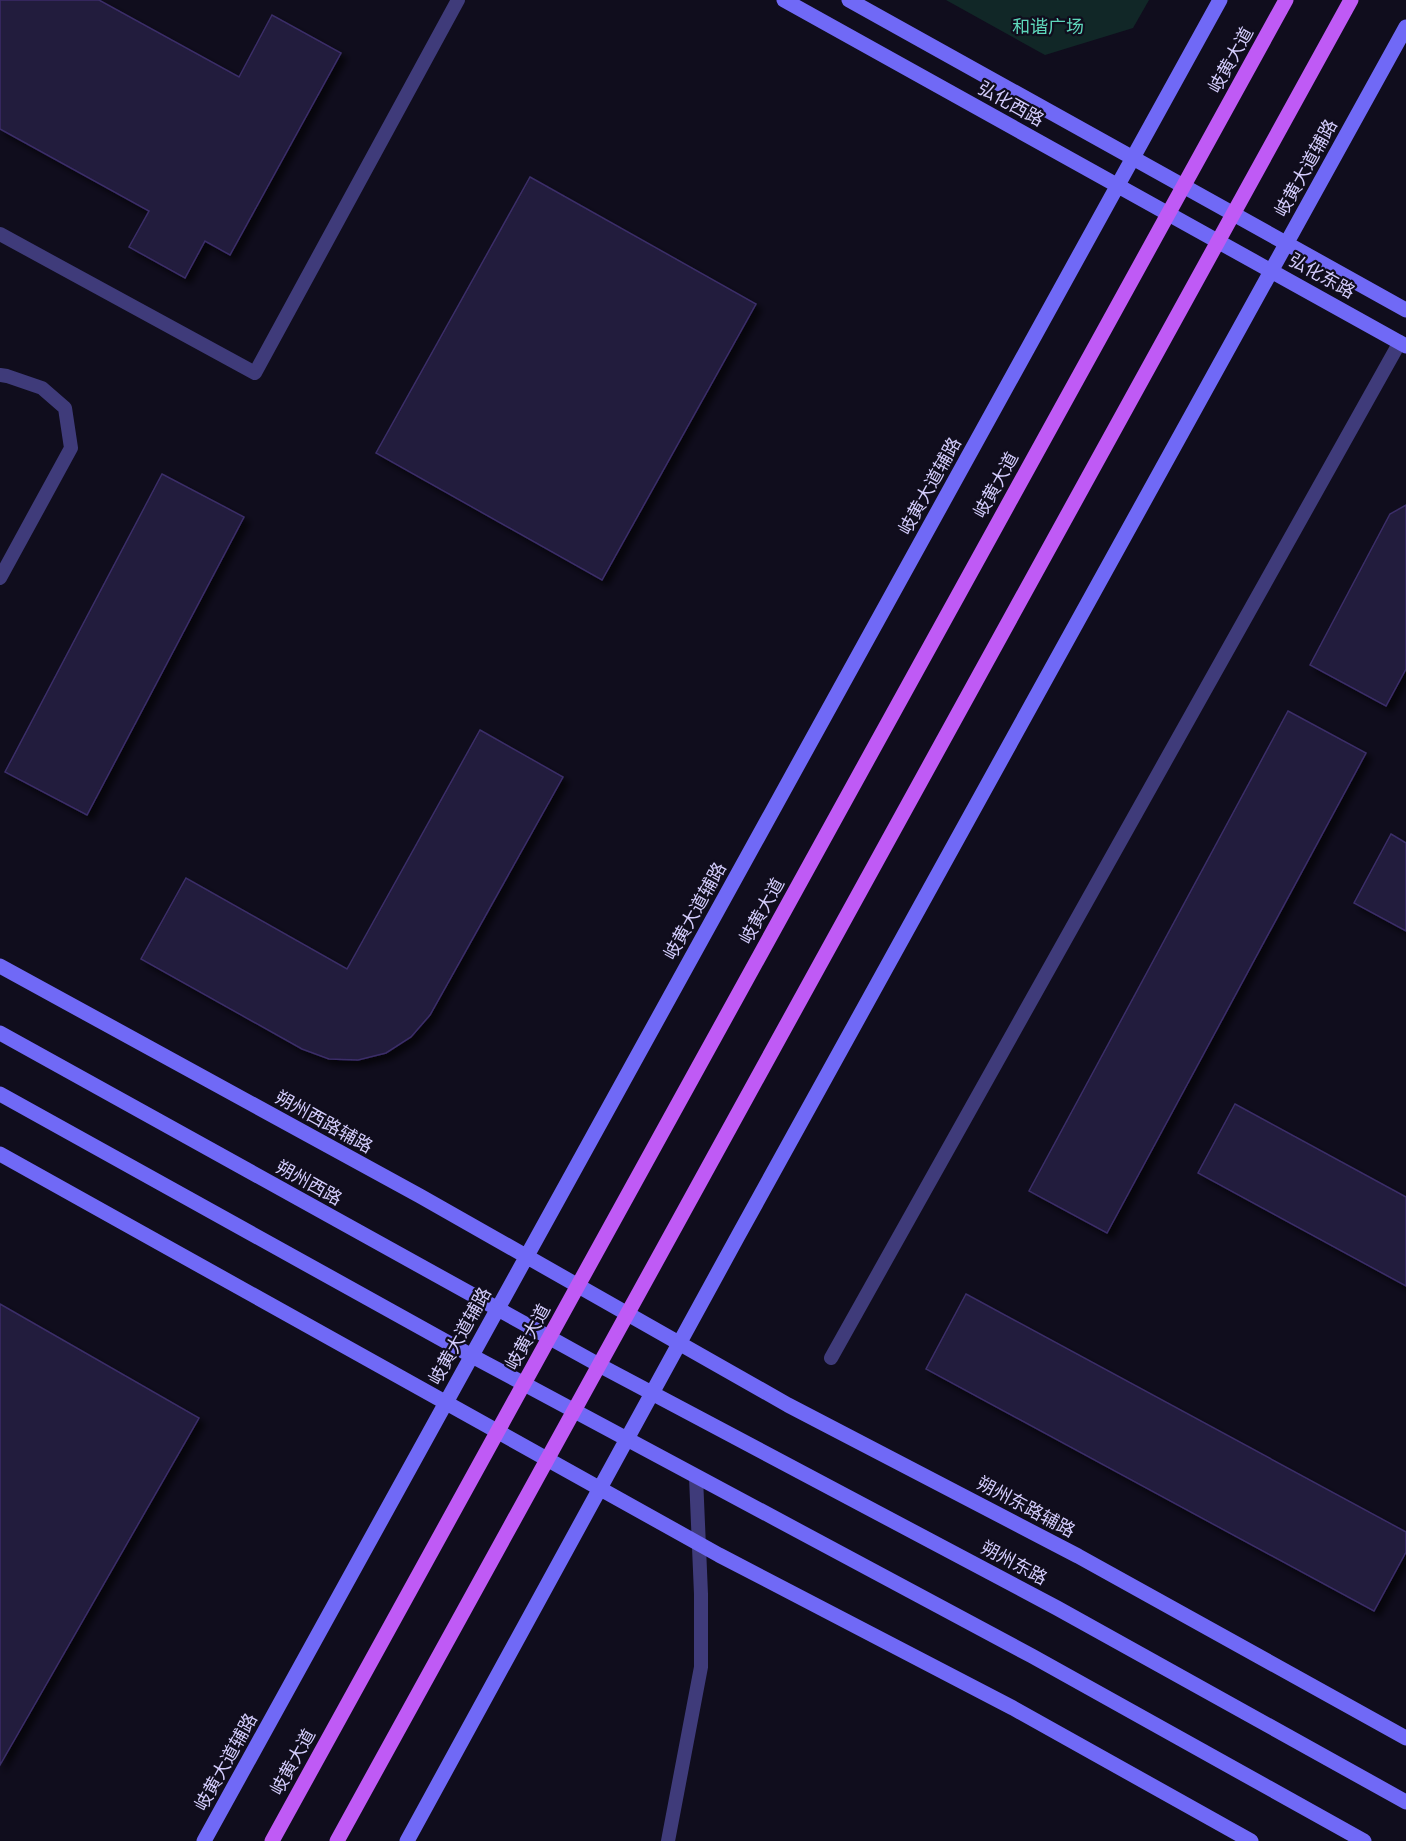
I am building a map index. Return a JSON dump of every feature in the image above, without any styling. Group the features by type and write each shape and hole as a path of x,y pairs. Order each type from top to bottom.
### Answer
{"main road":[{"name":"弘化西路","path":"784,0 1218,241"},
{"name":"弘化西路","path":"849,0 1234,213"},
{"name":"岐黄大道辅路","path":"204,1841 1220,0"},
{"name":"岐黄大道","path":"272,1841 1286,0"},
{"path":"338,1841 1351,0"},
{"name":"岐黄大道辅路","path":"407,1841 1406,27"},
{"name":"弘化东路","path":"1234,213 1406,310"},
{"name":"弘化东路","path":"1218,241 1403,344"},
{"name":"朔州西路辅路","path":"0,966 628,1313"},
{"name":"朔州西路","path":"0,1033 599,1365"},
{"path":"0,1094 472,1356 1032,1656 1364,1841"},
{"path":"0,1154 699,1543 1013,1708 1251,1841"},
{"name":"朔州东路辅路","path":"628,1313 788,1405 1078,1556 1406,1738"},
{"name":"朔州东路","path":"599,1365 1057,1608 1406,1802"}],"lane":[{"path":"0,234 255,373 452,2"},
{"path":"831,1358 1403,344"},
{"path":"0,375 42,388 65,408 71,448 0,578"},
{"path":"668,1841 702,1667 696,1477"}],"green space":[{"name":"和谐广场","path":"946,0 1149,0 1133,28 1045,55"}],"building":[{"path":"0,0 99,0 239,77 272,15 341,53 230,255 205,241 185,278 129,247 149,211 0,129"},
{"path":"530,177 756,304 602,580 376,453"},
{"path":"162,474 244,517 87,815 5,772"},
{"path":"1406,505 1406,669 1386,706 1310,665 1390,514"},
{"path":"1288,711 1366,753 1107,1233 1029,1191"},
{"path":"480,730 563,777 430,1015 411,1037 386,1053 358,1060 329,1059 302,1049 141,959 186,878 347,969"},
{"path":"1391,834 1406,843 1406,931 1354,903"},
{"path":"1235,1104 1406,1197 1406,1286 1198,1173"},
{"path":"966,1294 1406,1532 1406,1552 1374,1611 926,1369"},
{"path":"0,1304 199,1418 0,1765"}]}
